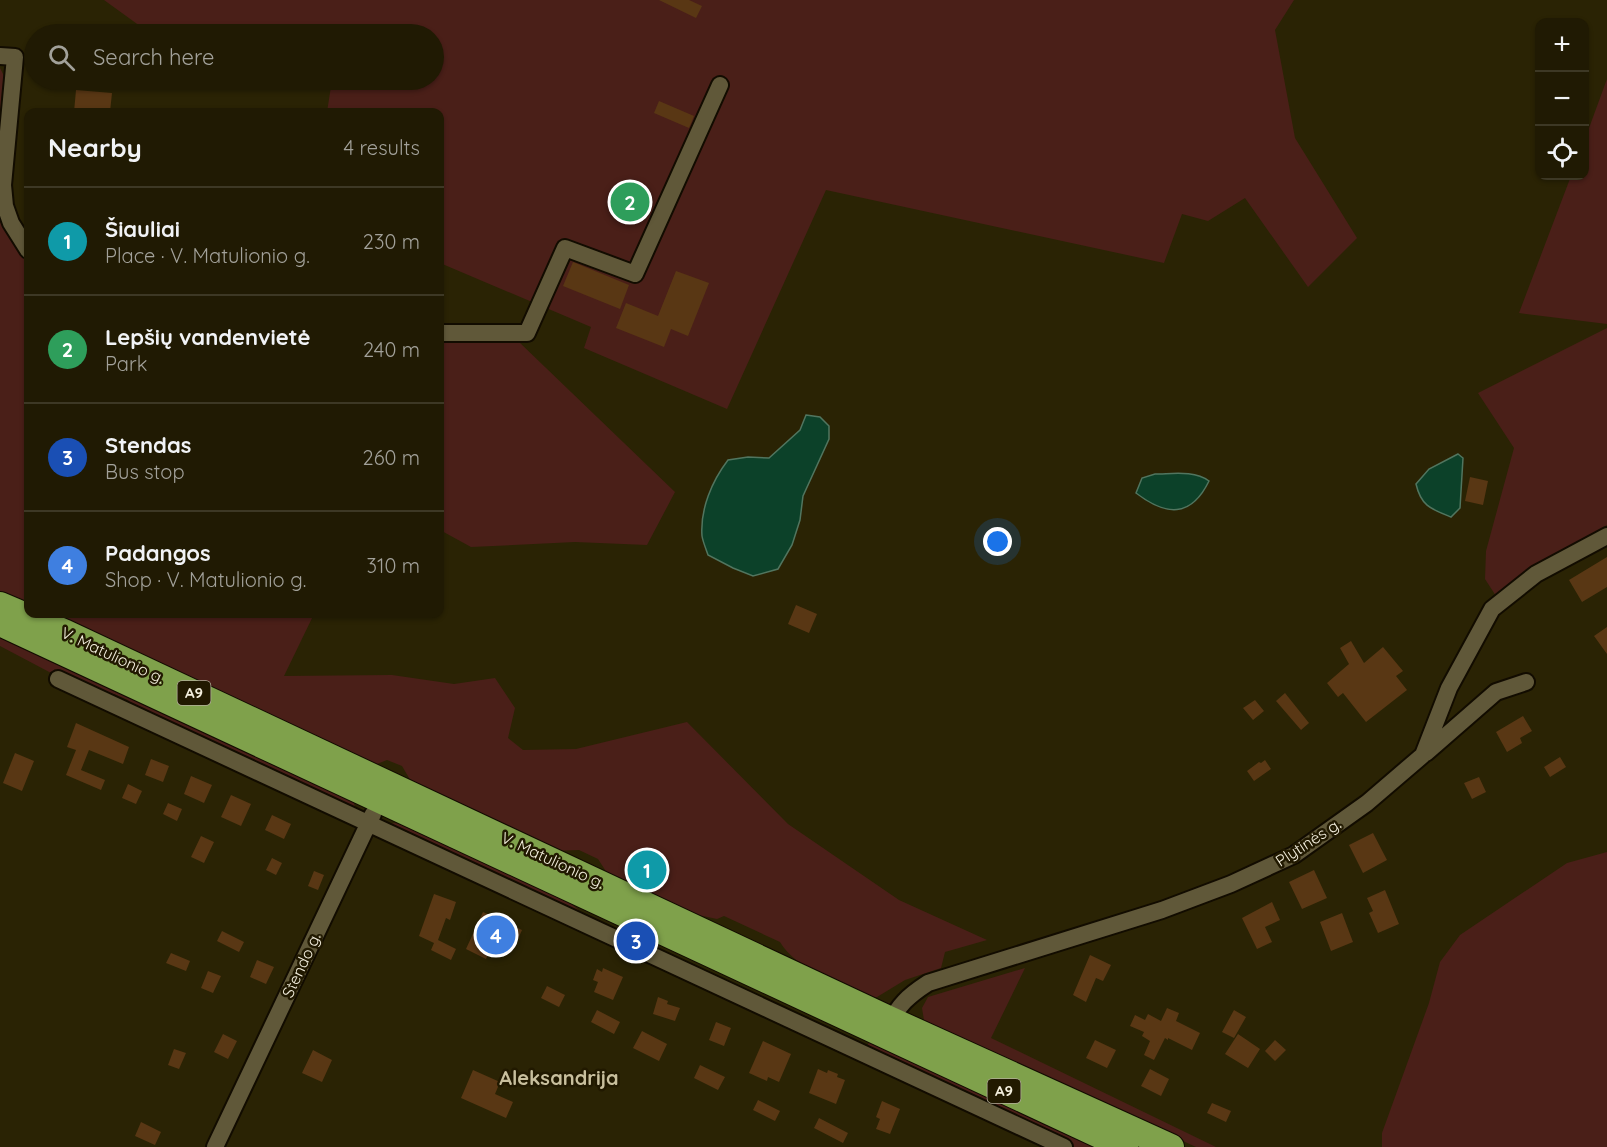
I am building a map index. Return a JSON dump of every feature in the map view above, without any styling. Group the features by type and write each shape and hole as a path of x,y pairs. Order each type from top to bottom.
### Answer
{"highway":[{"name":"V. Matulionio g.","path":"0,605 24,615"},
{"name":"V. Matulionio g.","path":"31,618 66,633 383,792"},
{"name":"V. Matulionio g.","path":"0,623 383,792 887,1028 1125,1147"},
{"name":"V. Matulionio g.","path":"887,1028 1171,1147"}],"street":[{"path":"0,56 15,57 3,185 5,206 11,223 24,244"},
{"path":"444,333 527,333 565,248 635,274 720,85"},
{"name":"Plytinės g.","path":"887,1028 902,1002 928,983 1162,910 1270,867 1294,855 1367,803 1423,755 1449,688 1492,609 1536,574 1607,536"},
{"path":"58,679 1064,1147"},
{"path":"1423,755 1496,692 1526,682"},
{"name":"Stendo g.","path":"215,1147 383,792"}],"shaded area":[{"path":"104,0 1294,0 1275,30 1295,138 1357,238 1308,287 1245,198 1208,221 1182,214 1164,263 826,190 727,409 584,348 591,327 444,265 444,108 328,108 330,90 444,90 444,24 137,24"},
{"path":"0,68 7,82 0,141"},
{"path":"1607,79 1607,324 1519,313 1569,180 1589,180 1589,128"},
{"path":"0,205 24,253 24,608 0,597"},
{"path":"1607,328 1607,525 1533,568 1496,596 1485,579 1486,551 1514,448 1478,393"},
{"path":"444,340 519,342 675,492 647,545 575,542 471,547 444,532"},
{"path":"806,415 820,417 829,426 829,439 803,496 800,520 792,545 778,569 753,576 708,555 702,536 703,516 708,496 722,468 728,460 748,457 769,458 800,430"},
{"path":"1458,454 1463,458 1460,508 1451,517 1428,506 1421,497 1416,484 1429,469"},
{"path":"1155,474 1190,474 1209,481 1194,502 1177,510 1168,509 1147,501 1136,493 1142,478"},
{"path":"45,618 312,618 284,676 392,675 454,684 495,678 515,708 508,738 523,750 576,749 687,722 788,824 899,900 987,940 945,952 941,968 905,980 877,997 870,997 808,968 787,952 780,942 724,916 717,919 684,912 611,879 598,859 579,850 553,851 412,783 402,766 387,760 377,764 367,764"},
{"path":"0,634 353,800 356,811 133,709 128,700 114,694 109,699 53,674 0,646"},
{"path":"395,823 413,828 563,897 591,923 386,828 389,824"},
{"path":"1607,852 1607,1147 1382,1147 1382,1133 1429,1003 1440,962 1460,935 1567,863"},
{"path":"672,961 690,964 866,1047 871,1040 1098,1147 1073,1147"},
{"path":"1025,968 991,1038 1216,1147 1196,1147 924,1020 922,1008 928,997"}],"building":[{"path":"659,0 689,0 702,6 696,18"},
{"path":"76,90 112,93 110,108 74,108"},
{"path":"659,101 694,116 689,128 654,113"},
{"path":"573,262 629,285 620,309 563,286"},
{"path":"676,271 709,283 688,336 671,329 664,347 616,328 626,303 658,316"},
{"path":"1470,477 1488,481 1483,505 1465,501"},
{"path":"1607,557 1607,587 1582,602 1569,580"},
{"path":"796,605 817,614 809,633 788,624"},
{"path":"1607,627 1607,654 1594,636"},
{"path":"1351,641 1364,663 1383,647 1403,671 1396,676 1407,690 1366,722 1343,693 1338,697 1327,683 1349,664 1340,648"},
{"path":"1285,693 1309,723 1301,730 1276,701"},
{"path":"1255,700 1264,711 1253,720 1243,708"},
{"path":"1523,716 1532,731 1520,738 1522,743 1507,752 1496,732"},
{"path":"76,723 129,747 123,764 89,750 81,770 105,780 101,790 66,775 76,750 67,747"},
{"path":"15,753 34,761 22,791 3,783"},
{"path":"1560,757 1566,767 1550,777 1544,767"},
{"path":"151,759 169,766 163,782 145,775"},
{"path":"1265,760 1271,769 1254,781 1247,771"},
{"path":"191,776 212,785 204,803 184,794"},
{"path":"1479,777 1486,792 1472,799 1464,783"},
{"path":"128,784 142,791 136,804 122,798"},
{"path":"231,795 251,804 241,826 221,817"},
{"path":"168,803 182,809 177,821 163,814"},
{"path":"272,815 291,824 284,839 265,830"},
{"path":"1373,833 1387,860 1363,873 1349,845"},
{"path":"201,836 214,842 204,863 191,857"},
{"path":"272,858 282,863 276,875 266,870"},
{"path":"1314,870 1327,898 1302,909 1289,882"},
{"path":"314,871 324,875 318,890 308,886"},
{"path":"1385,890 1399,924 1378,933 1369,913 1373,911 1367,898"},
{"path":"434,894 456,902 450,920 446,918 438,940 456,949 451,960 431,950 434,943 419,936"},
{"path":"1272,902 1280,920 1265,927 1272,942 1257,949 1242,918"},
{"path":"483,912 522,930 514,948 495,939 486,959 466,949"},
{"path":"1342,913 1353,942 1331,951 1320,922"},
{"path":"222,931 244,942 239,952 217,941"},
{"path":"171,953 190,961 186,971 166,963"},
{"path":"1090,955 1111,965 1103,981 1096,978 1086,1002 1073,995"},
{"path":"257,960 274,967 266,984 250,977"},
{"path":"603,968 623,977 613,1000 594,992 598,982 593,980 597,969 602,972"},
{"path":"208,971 221,976 213,993 201,988"},
{"path":"547,986 565,995 559,1007 541,998"},
{"path":"658,997 668,1001 667,1004 680,1008 675,1021 653,1014"},
{"path":"1167,1008 1179,1013 1176,1021 1200,1033 1192,1050 1165,1038 1154,1060 1144,1055 1150,1041 1142,1036 1144,1032 1130,1026 1135,1015 1145,1020 1148,1014 1161,1021"},
{"path":"597,1010 620,1022 614,1034 591,1022"},
{"path":"1234,1010 1246,1017 1234,1038 1222,1032"},
{"path":"716,1022 731,1028 724,1046 709,1040"},
{"path":"642,1031 667,1044 659,1061 633,1048"},
{"path":"223,1034 237,1041 228,1059 214,1052"},
{"path":"1238,1034 1260,1049 1248,1068 1225,1054"},
{"path":"1095,1040 1116,1050 1107,1068 1086,1058"},
{"path":"1275,1040 1286,1050 1275,1061 1265,1051"},
{"path":"763,1041 791,1054 779,1082 768,1077 767,1081 749,1073"},
{"path":"174,1049 186,1053 179,1069 168,1065"},
{"path":"313,1050 332,1060 322,1082 302,1073"},
{"path":"700,1065 725,1077 718,1090 694,1078"},
{"path":"818,1069 838,1074 837,1077 845,1080 836,1104 809,1093"},
{"path":"1150,1069 1169,1079 1161,1096 1141,1086"},
{"path":"473,1070 500,1082 495,1094 513,1102 506,1118 461,1098"},
{"path":"758,1100 780,1111 775,1121 753,1110"},
{"path":"882,1101 900,1109 890,1134 876,1129 880,1119 876,1117"},
{"path":"1212,1103 1231,1111 1226,1122 1207,1113"},
{"path":"819,1118 848,1133 843,1143 814,1128"},
{"path":"141,1122 161,1132 155,1145 135,1136"}],"place":[{"name":"Lepšių vandenvietė","path":"630,202"},
{"name":"Šiauliai","path":"647,870"},
{"name":"Padangos","path":"496,935"},
{"name":"Stendas","path":"636,941"}],"district":[{"name":"Aleksandrija","path":"559,1078"}]}
